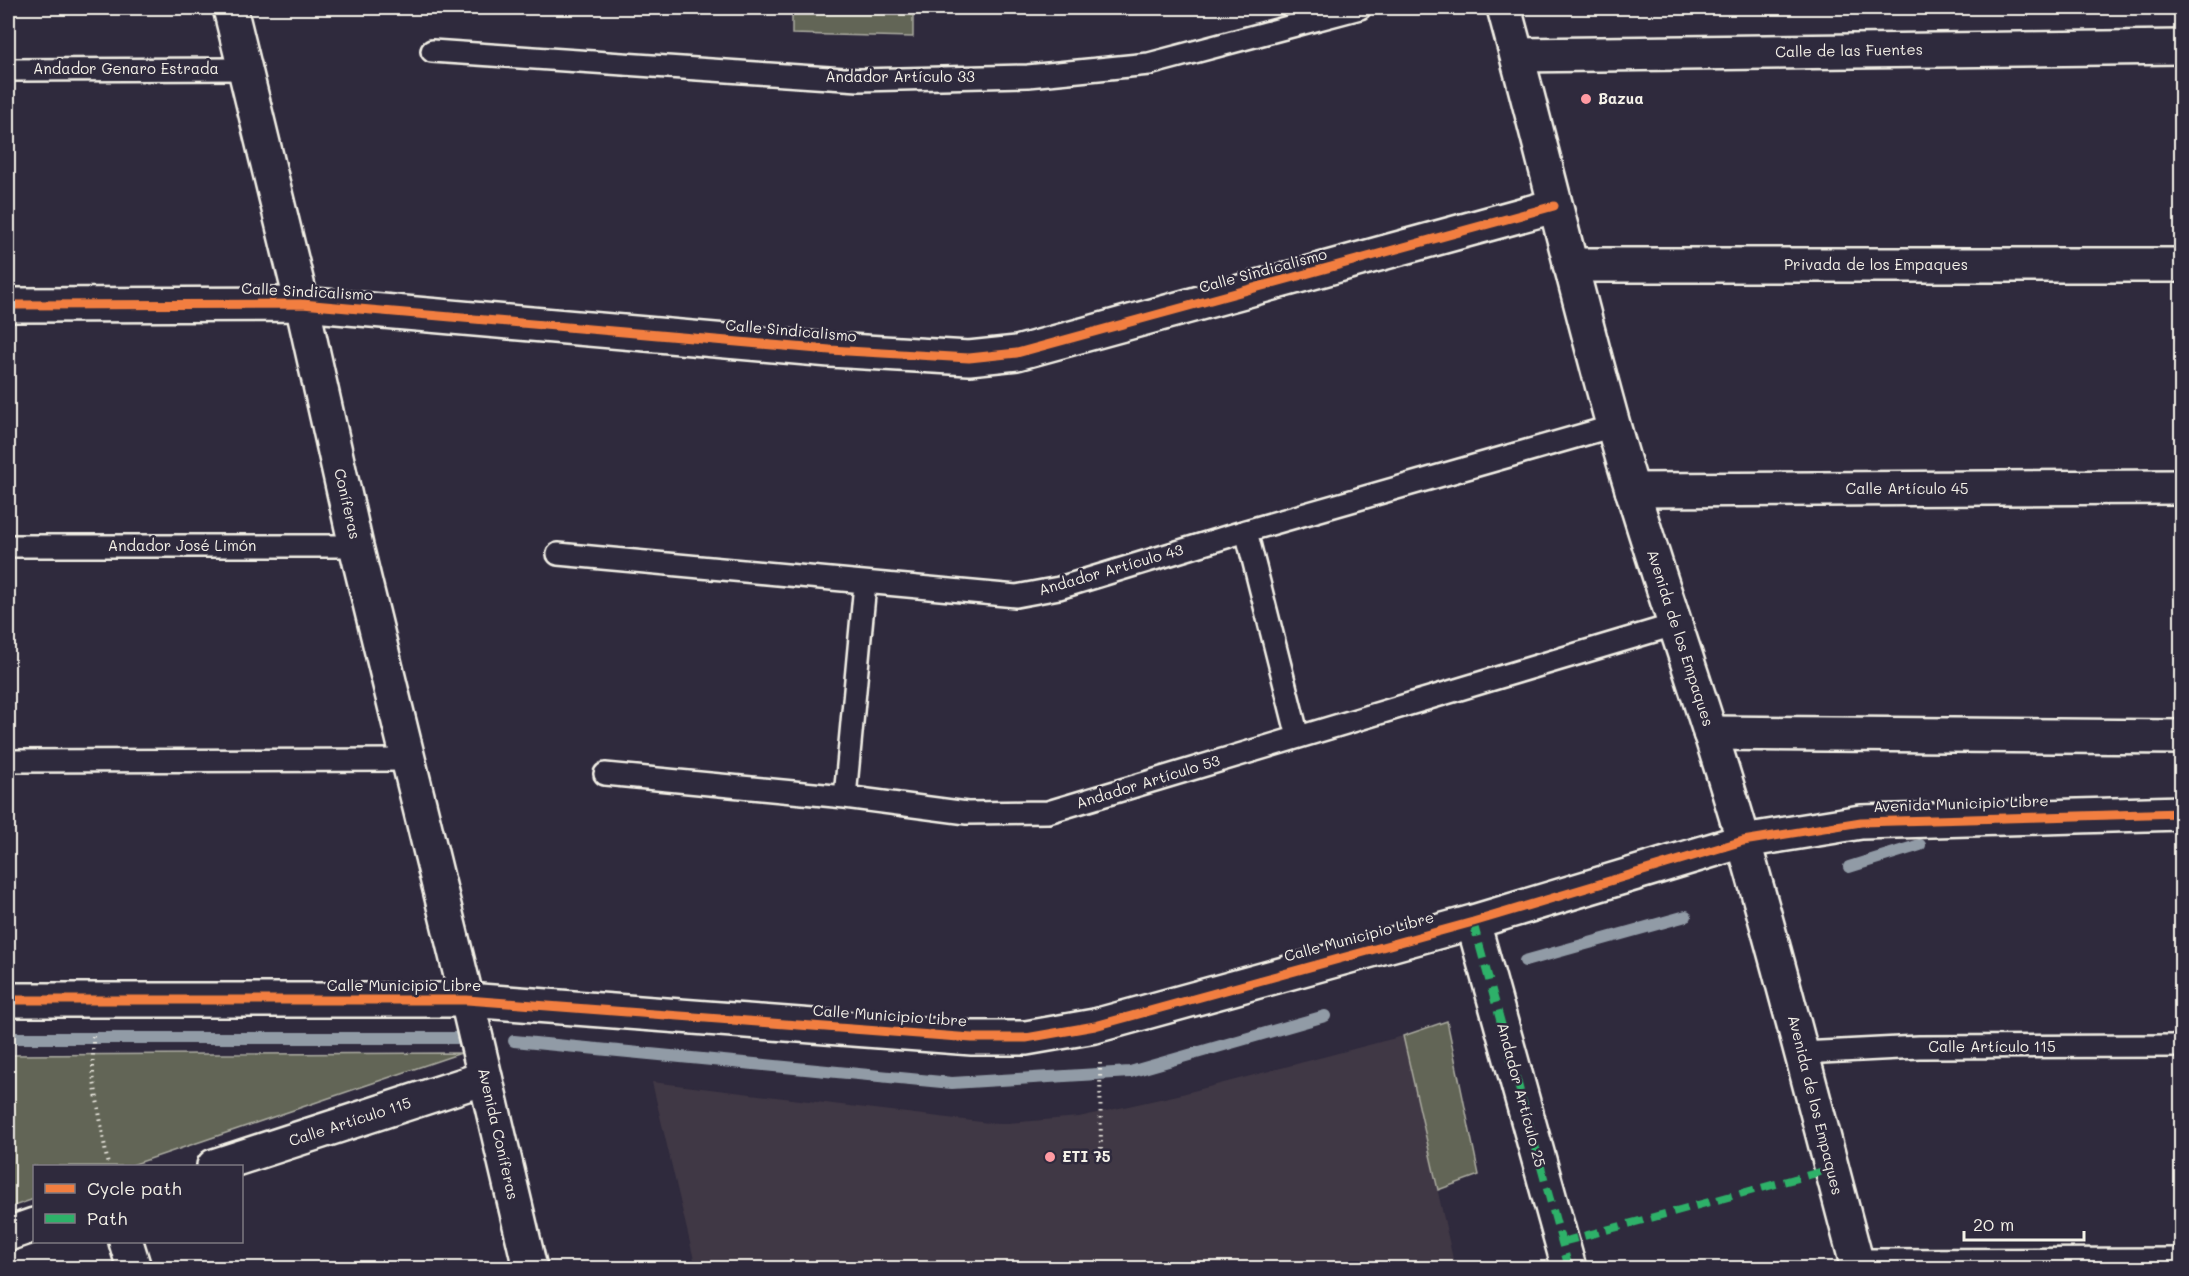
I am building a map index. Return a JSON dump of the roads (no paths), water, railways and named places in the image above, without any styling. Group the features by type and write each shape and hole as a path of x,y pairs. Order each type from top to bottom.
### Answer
{"street":[{"name":"Coníferas","path":"230,8 302,304 356,546 467,1000"},
{"name":"Avenida de los Empaques","path":"1504,8 1554,206 1614,426 1632,490 1743,841 1858,1267"},
{"name":"Calle de las Fuentes","path":"1517,55 2181,47"},
{"name":"Calle Sindicalismo","path":"8,304 302,304 830,350 969,358 1017,353 1554,206"},
{"name":"Privada de los Empaques","path":"1570,265 2181,265"},
{"name":"Calle Artículo 45","path":"1632,490 2181,487"},
{"path":"1710,733 2181,737"},
{"name":"Avenida Municipio Libre","path":"1743,841 1861,822 2181,813"},
{"name":"Calle Municipio Libre","path":"8,1000 467,1000 972,1038 1026,1038 1095,1026 1473,922 1743,841"},
{"name":"Andador Artículo 25","path":"1473,922 1569,1269"},
{"name":"Avenida Coníferas","path":"467,1000 530,1269"},
{"name":"Calle Artículo 115","path":"220,1165 485,1078"},
{"path":"8,1234 33,1225"},
{"path":"126,1243 134,1269"},
{"path":"1858,1267 2181,1265"}],"lane":[{"name":"Andador Artículo 33","path":"432,51 859,80 1028,76 1149,64 1360,8"},
{"name":"Andador Genaro Estrada","path":"8,69 244,69"},
{"name":"Andador Artículo 43","path":"558,554 865,584 1016,596 1059,588 1246,531 1614,426"},
{"path":"1246,531 1298,737"},
{"name":"Andador José Limón","path":"8,546 356,546"},
{"path":"845,797 865,584"},
{"name":"Andador Artículo 53","path":"605,774 845,797 967,813 1048,812 1674,625"},
{"path":"8,761 409,760"},
{"name":"Calle Artículo 115","path":"1802,1053 1919,1047 2181,1046"}],"waterway":[{"path":"1849,867 1920,845"},
{"path":"1525,961 1686,916"},
{"path":"514,1041 952,1083 1130,1072 1325,1016"},
{"path":"8,1038 457,1038"}],"place":[{"name":"Bazua","path":"1586,99"},
{"name":"ETI 75","path":"1050,1157"}]}
